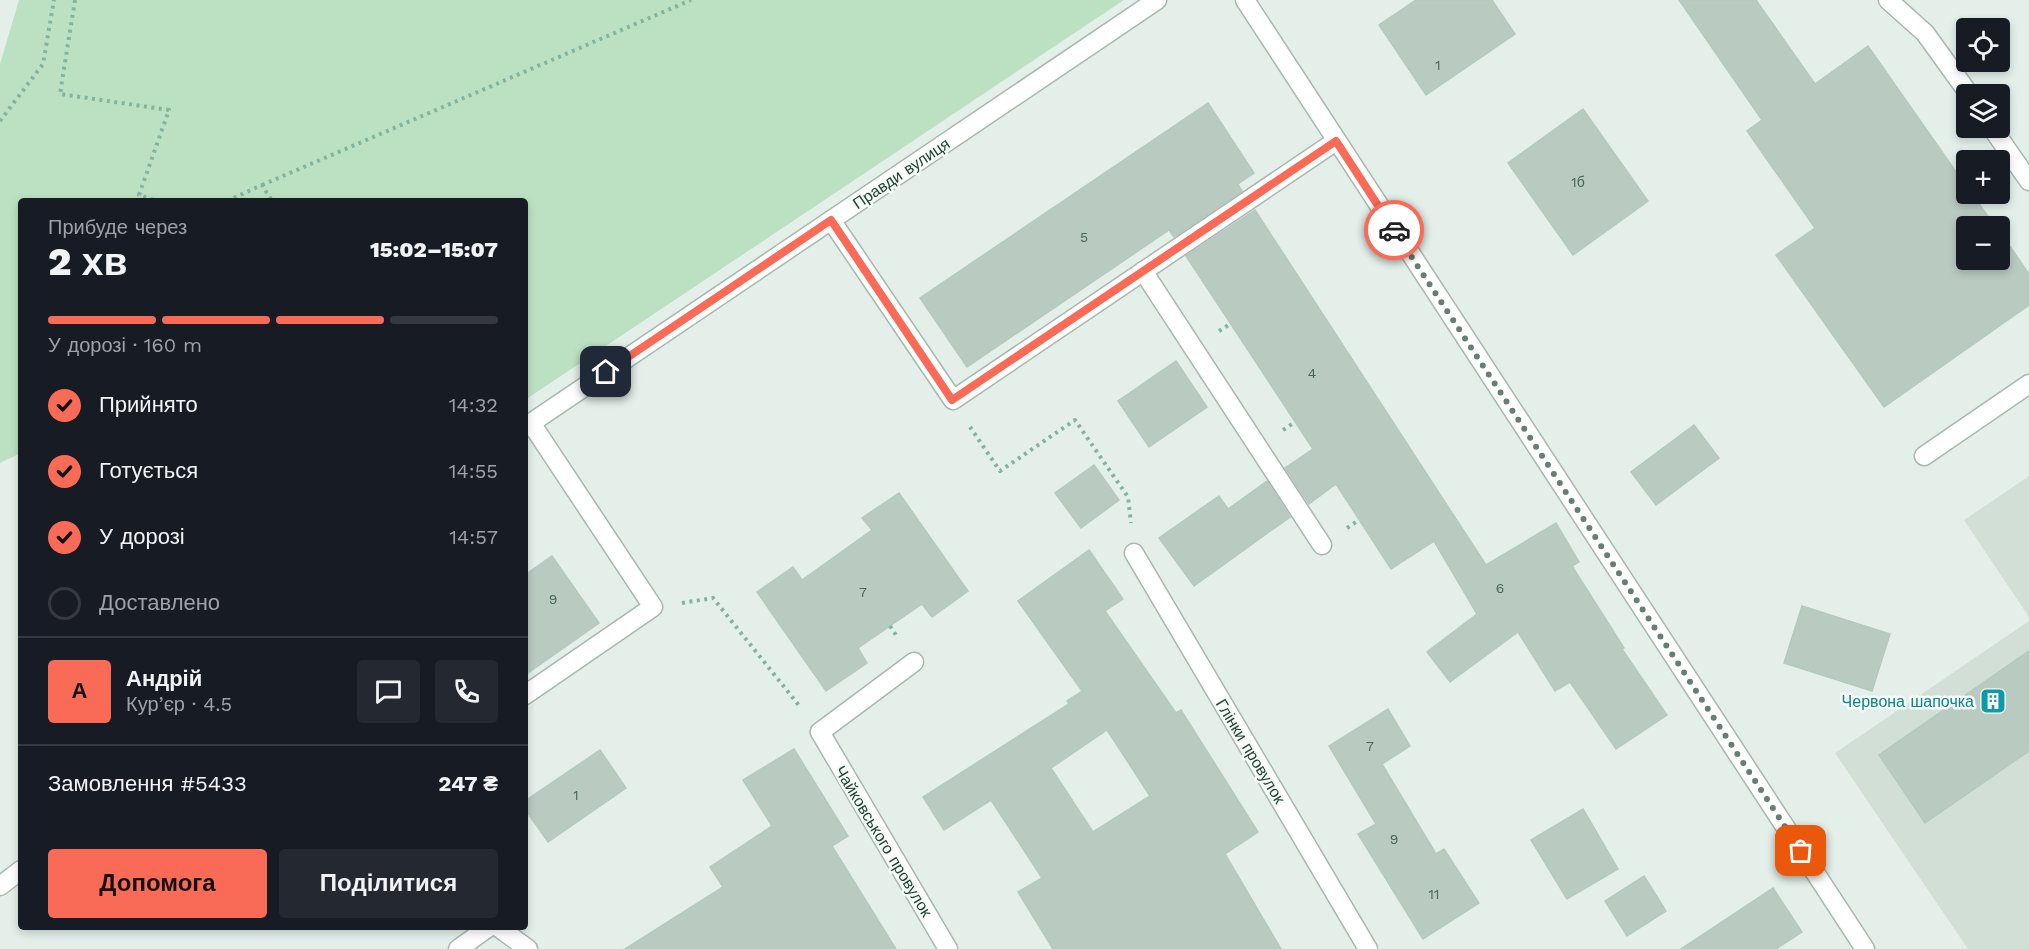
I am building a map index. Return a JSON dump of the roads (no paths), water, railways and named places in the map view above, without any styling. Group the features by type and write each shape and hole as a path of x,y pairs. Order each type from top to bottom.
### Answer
{"street":[{"name":"Правди вулиця","path":"528,425 1157,0"},
{"path":"1245,0 1865,949"},
{"path":"1888,0 1925,33 1961,84"},
{"path":"1999,138 2029,181"},
{"path":"831,220 952,400 1336,141"},
{"path":"1143,271 1322,545"},
{"path":"1924,456 2029,384"},
{"path":"528,425 653,607 528,693"},
{"name":"Глінки провулок","path":"1134,553 1368,949"},
{"name":"Чайковського провулок","path":"914,662 820,732 948,949"},
{"path":"0,886 18,872"},
{"path":"458,949 485,930"},
{"path":"502,930 528,949"}],"place":[{"name":"Червона шапочка","path":"1993,701"}]}
